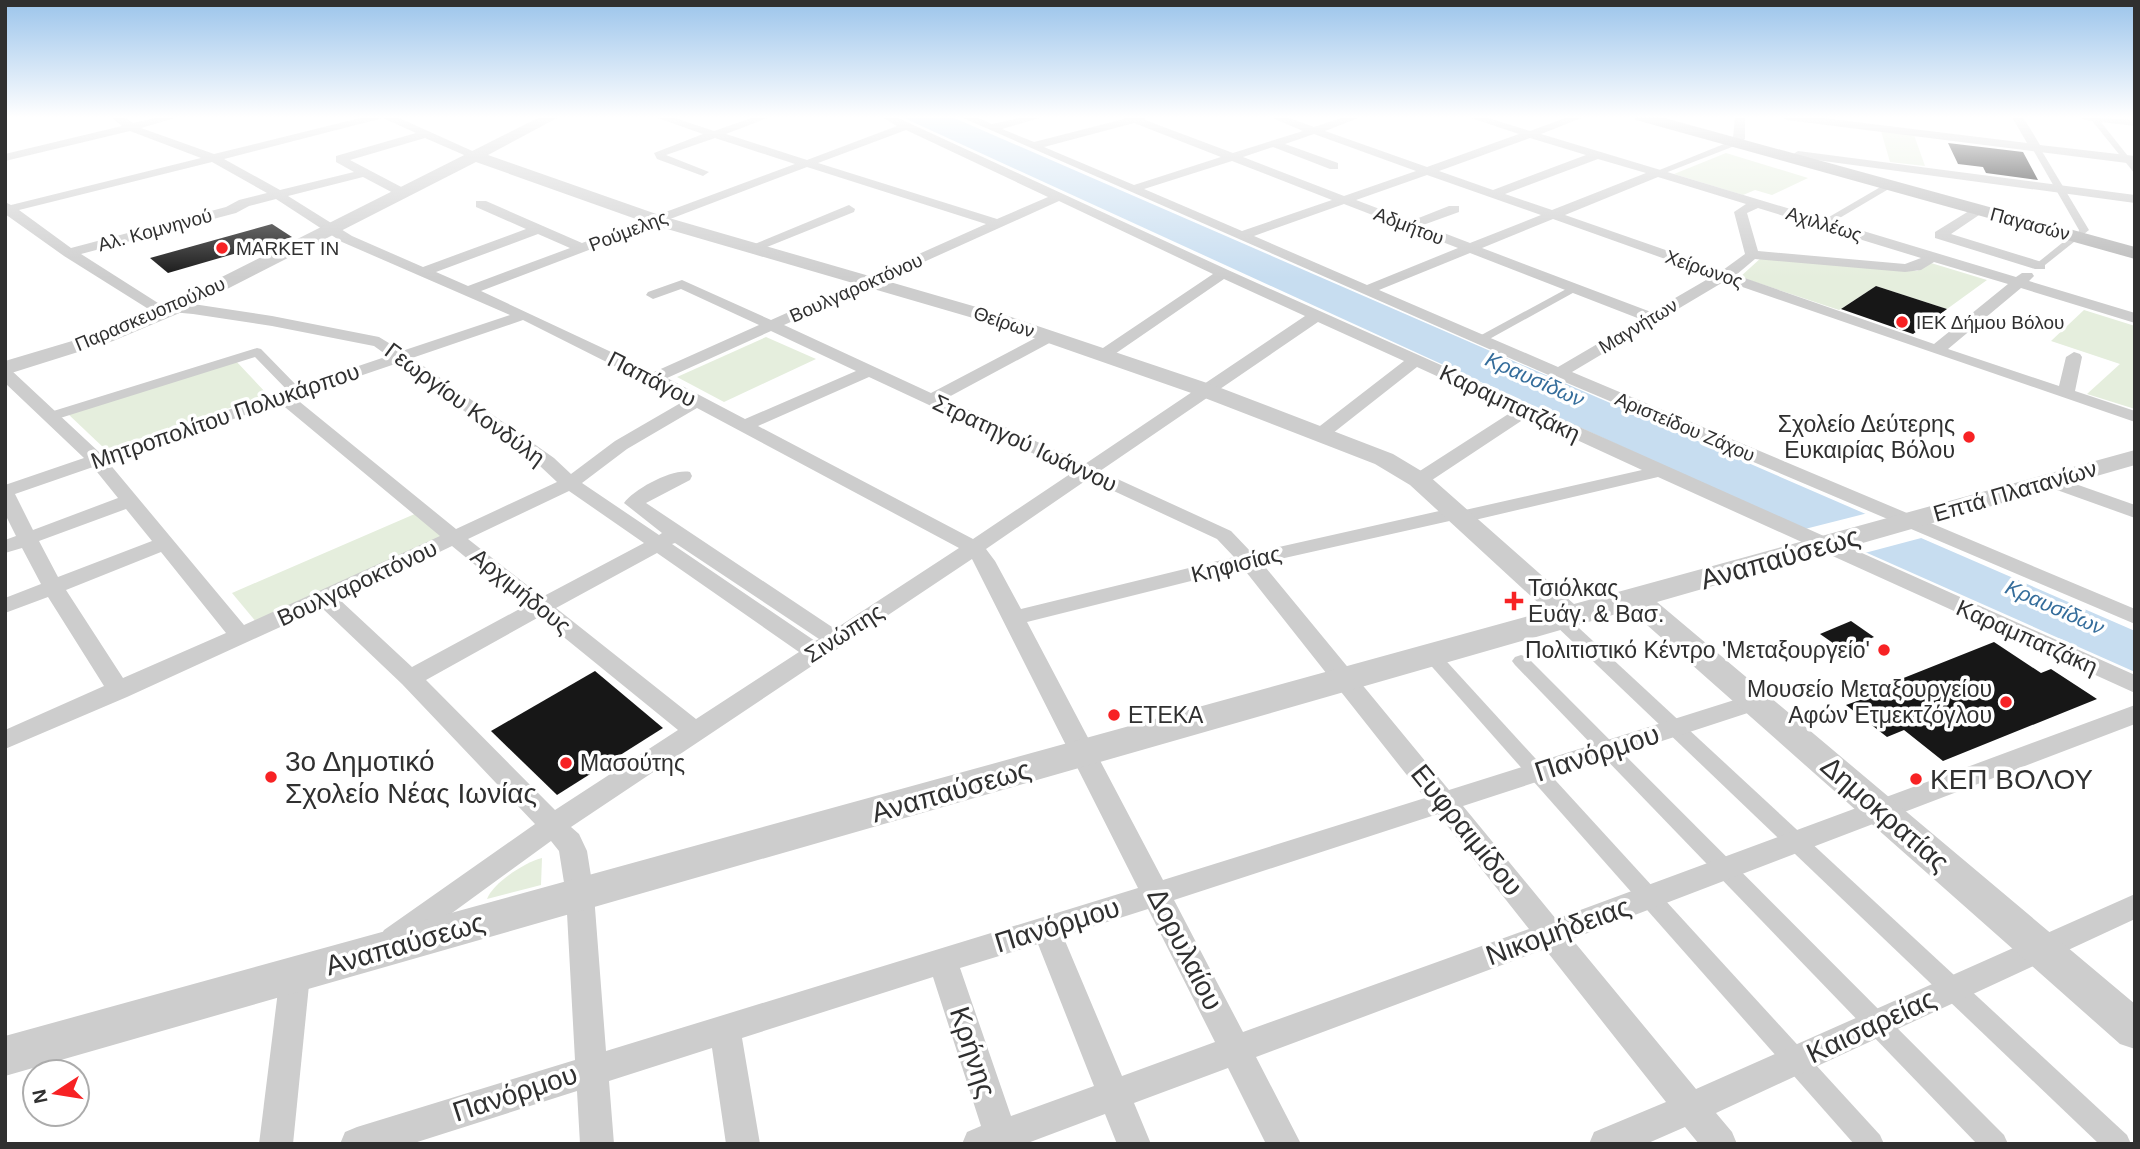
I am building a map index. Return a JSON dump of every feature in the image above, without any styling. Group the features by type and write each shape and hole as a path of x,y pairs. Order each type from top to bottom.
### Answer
{"main road":[{"name":"Παγασών","path":"1871,171 1977,209 2135,247"},
{"name":"Παγασών","path":"1871,171 2135,253"}],"street":[{"path":"6,208 161,171"},
{"name":"Παπάγου","path":"236,171 279,195 331,230 524,315 654,378 974,548 985,561 1085,753"},
{"path":"359,171 403,192"},
{"name":"Παρασκευοπούλου","path":"5,368 106,337 175,308 446,171"},
{"name":"Θείρων","path":"516,171 656,220 1049,337 1322,433 1396,465 1419,480 1460,515 1566,619"},
{"path":"699,171 703,172"},
{"name":"Ρούμελης","path":"467,291 788,171"},
{"path":"832,171 998,224"},
{"name":"Καραμπατζάκη","path":"1002,171 2135,685"},
{"name":"Αριστείδου Ζάχου","path":"1090,171 1902,523 2135,617"},
{"path":"1133,189 1192,171"},
{"name":"Αδμήτου","path":"1265,171 1651,318"},
{"path":"1242,236 1429,171"},
{"name":"Χείρωνος","path":"1429,171 1723,276 2135,417"},
{"path":"1493,194 1555,171"},
{"name":"Αχιλλέως","path":"1649,171 2135,318"},
{"path":"1366,290 1663,171"},
{"path":"1936,350 2084,230 2050,171"},
{"name":"Αλ. Κομνηνού","path":"69,253 363,173"},
{"path":"1822,224 1882,173 2062,189 2135,199"},
{"name":"Βουλγαροκτόνου","path":"654,378 1058,197"},
{"path":"481,204 582,248"},
{"path":"1755,204 1740,212 1752,255 1905,268 1916,267 1932,257"},
{"name":"Γεωργίου Κονδύλη","path":"6,208 69,253 151,305 363,337 379,342 547,462 570,483 835,639"},
{"path":"752,248 849,209"},
{"path":"1409,226 1454,209"},
{"path":"1977,209 1940,235 2040,266"},
{"path":"422,272 538,229"},
{"name":"Μαγνήτων","path":"1559,373 1723,276 1752,255"},
{"path":"1103,355 1223,273"},
{"name":"Στρατηγού Ιωάννου","path":"653,295 682,284 1214,528 1235,544 1345,681"},
{"path":"1480,339 1574,289"},
{"name":"Μητροπολίτου Πολυκάρπου","path":"5,493 524,315"},
{"name":"Σινώπης","path":"373,953 554,824 974,548 1317,315"},
{"path":"931,400 1049,337"},
{"name":"Αρχιμήδους","path":"52,416 257,352 289,394 341,447 695,731"},
{"path":"2066,394 2074,357"},
{"path":"1322,433 1415,360"},
{"path":"744,426 869,371"},
{"path":"5,374 97,460 241,636"},
{"name":"Βουλγαροκτόνου","path":"5,740 326,598 570,483 621,445 696,401"},
{"path":"1419,480 1526,410"},
{"name":"Επτά Πλατανίων","path":"1902,523 2135,457"},
{"name":"Κηφισίας","path":"1015,618 1248,560 1660,471"},
{"name":"Γεωργίου Κονδύλη","path":"683,476 646,492 634,501 667,539 815,652"},
{"path":"2050,481 2135,512"},
{"path":"5,493 53,587 119,691"},
{"path":"5,547 132,500"},
{"name":"Αναπαύσεως","path":"5,1056 1902,523"},
{"path":"410,678 667,539"},
{"path":"5,606 165,544"},
{"path":"326,598 410,678 554,824 573,851 580,895 597,1144"},
{"name":"Δημοκρατίας","path":"1636,599 2135,1030"},
{"path":"1566,619 1674,728 2118,1144"},
{"path":"1432,656 1871,1144"},
{"path":"1521,661 1995,1144"},
{"name":"Ευφραιμίδου","path":"1345,681 1720,1144"},
{"name":"Πανόρμου","path":"357,1144 1157,894 1755,702"},
{"name":"Νικομήδειας","path":"995,1141 1113,1094 1551,934 2135,714"},
{"name":"Δορυλαίου","path":"1085,753 1284,1144"},
{"name":"Καισαρείας","path":"1606,1144 2135,906"},
{"path":"1046,929 1134,1144"},
{"name":"Κρήνης","path":"943,961 995,1141"},
{"path":"276,1144 295,975"},
{"path":"725,1028 743,1144"}],"green space":[{"path":"1682,171 1784,171 1808,178 1772,195 1755,190 1743,195 1674,174"},
{"path":"1762,257 1917,271 1931,263 1987,280 1947,309 1876,286 1839,310 1740,277"},
{"path":"2084,310 2135,326 2135,409 2087,394 2120,364 2051,341"},
{"path":"766,337 816,359 724,402 677,377"},
{"path":"235,360 268,395 106,450 67,413"},
{"path":"417,513 445,538 257,623 232,593"},
{"path":"542,858 541,885 487,899 496,886 510,874"}],"water":[{"name":"Κραυσίδων","path":"1019,171 1075,171 2135,631 2135,672 1865,552 1771,515"}],"pier":[{"path":"1868,513 1925,537 1861,554 1801,530"}],"building":[{"path":"1985,171 2033,171 2038,180 1986,173"},
{"name":"MARKET IN","path":"272,224 292,237 168,273 150,258"},
{"name":"ΙΕΚ Δήμου Βόλου","path":"1876,286 1947,309 1913,334 1841,309"},
{"path":"1851,621 1874,637 1843,650 1820,634"},
{"name":"Μουσείο Μεταξουργείου Αφών Ετμεκτζόγλου","path":"1994,642 2041,673 2051,669 2097,699 1943,761 1904,730 1887,737 1846,705 1901,685 1896,681"},
{"name":"Μασούτης","path":"595,671 663,728 557,795 491,731"}],"place":[{"name":"MARKET IN","path":"222,248"},
{"name":"ΙΕΚ Δήμου Βόλου","path":"1902,322"},
{"name":"Σχολείο Δεύτερης Ευκαιρίας Βόλου","path":"1969,437"},
{"name":"Τσιόλκας Ευάγ. & Βασ.","path":"1514,601"},
{"name":"Πολιτιστικό Κέντρο 'Μεταξουργείο'","path":"1884,650"},
{"name":"Μουσείο Μεταξουργείου Αφών Ετμεκτζόγλου","path":"2006,702"},
{"name":"ΕΤΕΚΑ","path":"1114,715"},
{"name":"Μασούτης","path":"566,763"},
{"name":"3ο Δημοτικό Σχολείο Νέας Ιωνίας","path":"271,777"},
{"name":"ΚΕΠ ΒΟΛΟΥ","path":"1916,779"}]}
